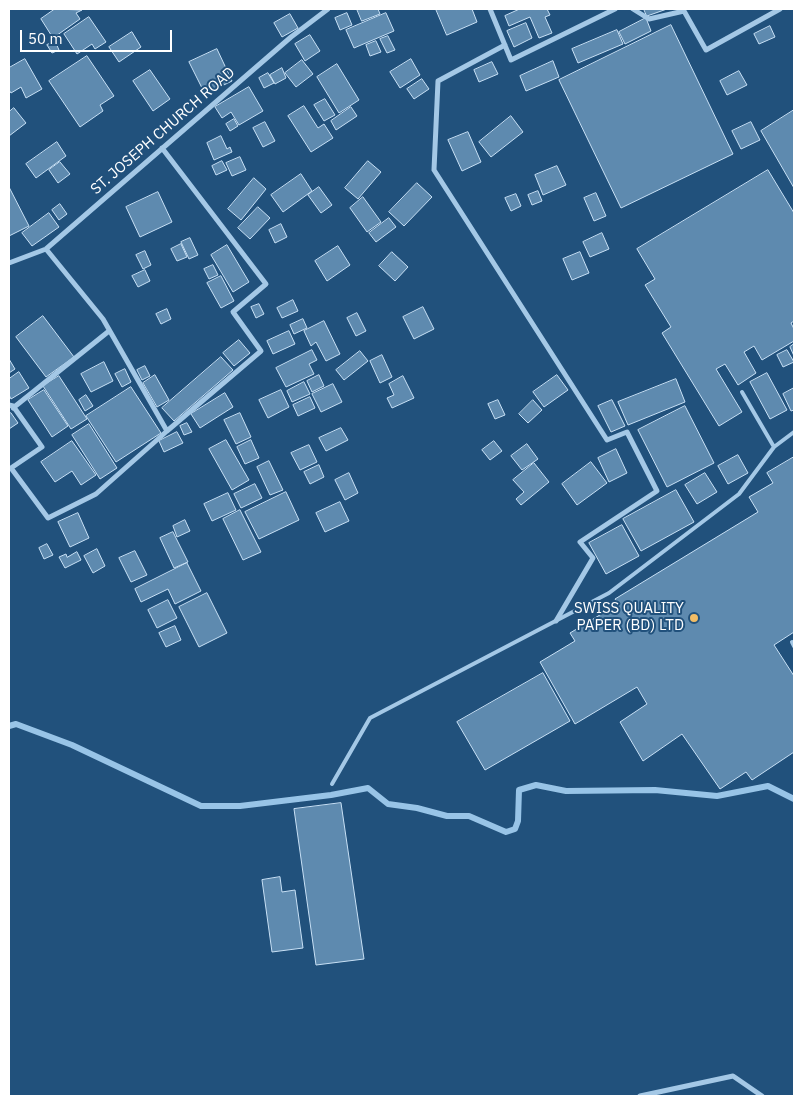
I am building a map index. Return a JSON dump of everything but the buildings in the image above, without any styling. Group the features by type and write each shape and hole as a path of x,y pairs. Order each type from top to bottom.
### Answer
{"street":[{"name":"ST. JOSEPH CHURCH ROAD","path":"9,263 46,249 291,37 328,9"},
{"path":"490,9 511,60 615,9"},
{"path":"632,9 649,19 684,11 706,50 780,9"},
{"path":"506,45 438,81 434,170 607,440 626,432 657,491 580,542 593,558 556,621"},
{"path":"109,331 11,406 42,447 10,468 48,518 96,494 261,351 233,312 266,284 162,148"},
{"path":"46,249 103,319 167,431"},
{"path":"640,1096 733,1076 762,1096"}],"lane":[{"path":"742,392 774,447"},
{"path":"332,784 370,718 610,593 738,494 774,447 794,432"}],"waterway":[{"path":"9,726 16,724 72,745 201,806 240,806 331,795 368,788 388,804 417,808 447,816 469,816 506,832 515,829 518,821 519,790 536,785 566,791 655,790 717,796 768,786 794,799"}],"place":[{"name":"SWISS QUALITY PAPER (BD) LTD","path":"694,618"}]}
